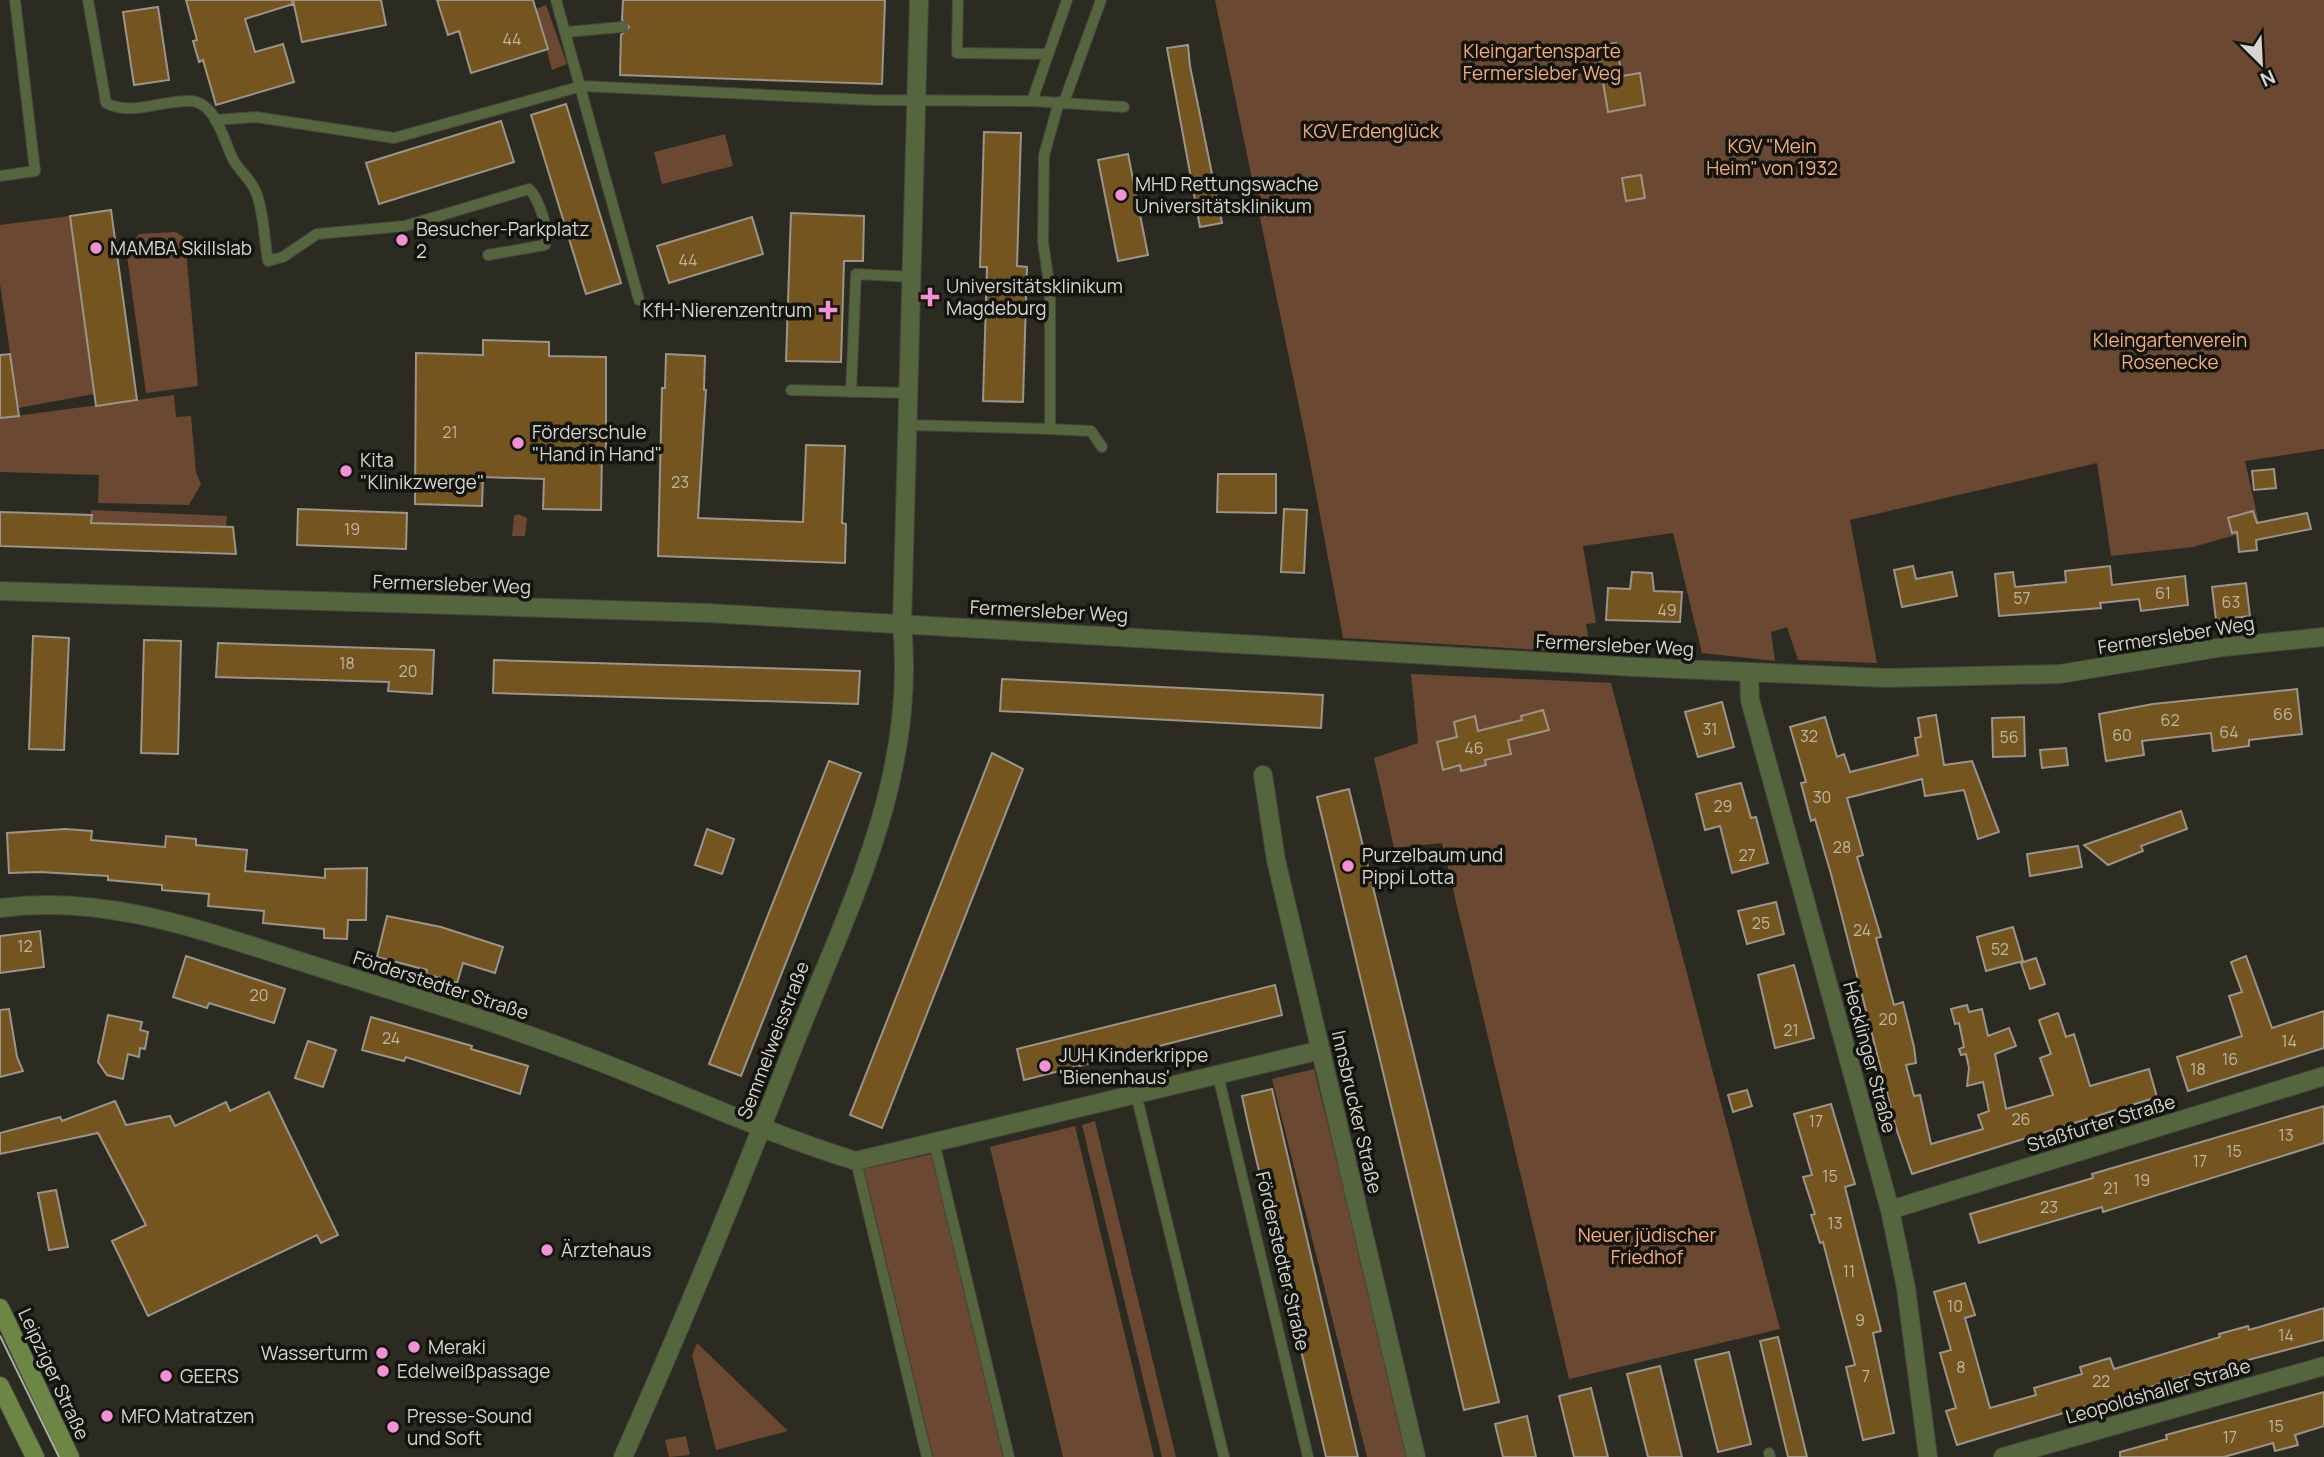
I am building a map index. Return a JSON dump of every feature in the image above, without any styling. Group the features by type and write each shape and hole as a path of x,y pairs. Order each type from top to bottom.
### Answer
{"main road":[{"name":"Leipziger Straße","path":"0,1308 70,1457"},
{"path":"0,1386 35,1457"}],"street":[{"path":"902,624 919,0"},
{"name":"Fermersleber Weg","path":"0,591 626,610 1749,673 1907,678 2011,677 2091,670 2223,647 2324,637"},
{"name":"Semmelweisstraße","path":"623,1457 689,1308 761,1129 872,846 892,787 903,721 905,659 902,624"},
{"name":"Hecklinger Straße","path":"1749,673 1751,701 1890,1210 1906,1288 1925,1456"},
{"name":"Innsbrucker Straße","path":"1263,775 1276,860 1416,1457"},
{"name":"Förderstedter Straße","path":"0,908 42,904 98,906 188,926 589,1058 761,1129 856,1161"},
{"path":"856,1161 1321,1050"},
{"name":"Staßfurter Straße","path":"1890,1210 2324,1076"},
{"name":"Leopoldshaller Straße","path":"2003,1457 2324,1366"}],"lane":[{"path":"0,176 35,171 15,0"},
{"path":"88,0 106,103 115,108 132,108 191,101 206,110 215,120 231,156 256,192 268,261 283,257 317,234 405,226 523,189 532,191 547,235 545,245 488,256"},
{"path":"556,0 582,86 639,300"},
{"path":"958,0 957,53 1046,54"},
{"path":"1032,101 1046,54 1067,0"},
{"path":"1050,429 1050,289 1043,242 1044,155 1101,0"},
{"path":"566,32 622,27"},
{"path":"215,120 256,117 394,138 582,86 917,101 1062,102 1124,107"},
{"path":"851,392 856,274 913,277"},
{"path":"791,390 910,393"},
{"path":"909,425 1089,430 1098,437 1102,447"},
{"name":"Förderstedter Straße","path":"1218,1075 1308,1457"},
{"path":"1136,1094 1224,1457"},
{"path":"934,1142 1009,1457"},
{"path":"856,1161 927,1457"},
{"path":"0,1332 17,1348"}],"green space":[{"path":"1215,0 2324,0 2324,449 2245,461 2260,528 2193,547 2111,556 2097,463 1850,520 1877,663 1798,660 1787,627 1771,632 1775,661 1702,653 1673,533 1583,546 1596,623 1586,624 1591,653 1343,638 1305,435"},
{"path":"546,5 567,64 552,70 536,9"},
{"path":"725,134 733,166 662,184 654,152"},
{"path":"70,216 94,394 18,408 0,284 0,225"},
{"path":"176,232 185,238 198,386 146,393 126,249 139,234"},
{"path":"174,395 176,417 191,416 196,472 201,484 189,505 98,503 99,475 0,472 0,418"},
{"path":"91,510 227,516 226,527 91,523"},
{"path":"518,514 527,518 525,536 512,536 514,516"},
{"name":"Neuer jüdischer Friedhof","path":"1411,674 1611,683 1780,1329 1569,1379 1442,843 1394,848 1374,758 1418,743"},
{"path":"1314,1069 1410,1456 1367,1457 1272,1079"},
{"path":"1095,1121 1176,1457 1162,1457 1082,1125"},
{"path":"1075,1126 1154,1457 1063,1457 990,1147"},
{"path":"932,1154 1005,1457 933,1457 864,1169"},
{"path":"697,1343 788,1431 716,1450 692,1355"},
{"path":"686,1436 690,1455 669,1457 665,1440"}],"building":[{"path":"186,0 292,0 293,4 245,19 255,52 283,44 294,82 216,105 203,60 199,62 193,41 197,40"},
{"path":"293,0 381,0 386,25 302,42"},
{"path":"437,0 533,0 548,49 471,73 459,31 448,35"},
{"path":"623,0 885,0 882,84 620,75 621,35 629,27 622,20"},
{"path":"158,7 169,80 134,85 123,12"},
{"path":"1616,43 1622,76 1640,73 1645,105 1608,112 1597,46"},
{"path":"1188,45 1222,223 1200,227 1167,48"},
{"path":"566,104 621,283 586,294 531,115"},
{"path":"501,121 514,162 379,204 366,163"},
{"path":"984,132 1021,133 1017,266 1027,267 1023,402 983,401 987,267 980,267"},
{"name":"MHD Rettungswache Universitätsklinikum","path":"1128,154 1148,255 1118,261 1098,160"},
{"path":"1641,175 1645,198 1626,201 1622,178"},
{"path":"111,210 137,400 96,406 70,216"},
{"path":"791,213 864,216 863,261 844,261 841,362 786,361"},
{"path":"752,217 763,254 669,283 657,246"},
{"path":"483,340 549,342 549,356 606,357 606,451 602,451 601,510 543,509 544,479 483,477 482,506 415,504 416,353 483,355"},
{"path":"10,354 19,416 0,418 0,355"},
{"path":"666,354 705,356 706,390 698,518 803,522 806,445 845,446 842,523 846,524 845,563 658,556 662,388 665,388"},
{"path":"2274,469 2276,488 2254,490 2252,471"},
{"path":"1218,474 1276,474 1276,513 1217,512"},
{"path":"298,509 407,513 406,549 297,545"},
{"path":"1284,509 1307,510 1304,573 1281,572"},
{"path":"2253,511 2257,523 2307,513 2311,529 2256,540 2257,550 2239,552 2237,532 2232,533 2228,518"},
{"path":"0,512 92,515 91,523 233,527 236,554 0,546"},
{"path":"1913,566 1916,579 1952,572 1957,596 1902,607 1894,570"},
{"path":"2110,566 2112,585 2185,576 2188,605 2141,611 2139,599 2100,603 2101,608 1999,616 1995,574 2013,572 2015,587 2066,582 2065,571"},
{"path":"1632,572 1652,573 1654,591 1682,592 1680,622 1606,620 1608,588 1630,589"},
{"path":"2246,583 2250,616 2216,620 2212,587"},
{"path":"33,636 69,638 64,750 29,749"},
{"path":"144,640 181,641 178,754 141,753"},
{"path":"218,643 434,650 432,694 388,691 389,682 216,677"},
{"path":"494,660 860,671 858,704 493,693"},
{"path":"1002,679 1323,695 1321,728 1000,711"},
{"path":"2297,689 2302,734 2249,740 2249,746 2213,751 2211,733 2142,741 2144,755 2106,761 2099,714 2153,704"},
{"path":"1722,702 1734,747 1698,757 1685,712"},
{"path":"1543,710 1549,730 1508,740 1511,754 1485,760 1486,765 1461,771 1460,765 1443,770 1437,742 1457,737 1454,722 1475,716 1478,731 1522,720 1521,716"},
{"path":"1936,715 1944,765 1972,761 1999,832 1978,839 1964,790 1925,796 1922,779 1847,798 1863,855 1857,857 1881,937 1876,938 1894,1005 1903,1002 1914,1047 1916,1063 1906,1065 1914,1096 1920,1095 1931,1144 1983,1129 1978,1115 1989,1111 1983,1082 1967,1086 1969,1068 1966,1054 1961,1055 1959,1049 1964,1047 1959,1023 1955,1024 1951,1009 1967,1005 1969,1012 1982,1009 1988,1036 2009,1028 2016,1046 1995,1054 2006,1109 2053,1095 2040,1058 2051,1054 2039,1020 2058,1013 2066,1037 2074,1034 2090,1086 2149,1069 2157,1097 1912,1174 1896,1128 1831,874 1815,819 1811,821 1801,783 1806,782 1790,727 1825,717 1837,757 1844,754 1850,772 1918,755 1915,738 1921,737 1918,718"},
{"path":"2024,717 2025,756 1993,757 1992,718"},
{"path":"2066,748 2068,765 2042,768 2040,750"},
{"path":"992,753 1023,769 882,1128 850,1115"},
{"path":"829,761 861,773 741,1076 709,1064"},
{"path":"1741,783 1751,818 1756,817 1768,863 1732,873 1720,826 1705,830 1696,794"},
{"path":"1349,789 1499,1402 1464,1410 1317,797"},
{"path":"2181,811 2187,829 2141,846 2143,851 2108,865 2084,845"},
{"path":"65,829 92,831 91,840 165,847 166,836 196,839 196,845 247,850 245,871 325,878 325,869 367,868 366,920 348,920 347,939 324,938 324,929 263,923 264,911 208,906 209,894 162,890 162,885 108,880 108,876 9,873 7,833"},
{"path":"707,829 734,839 722,874 695,865"},
{"path":"2078,846 2082,867 2030,876 2027,854"},
{"path":"1776,902 1784,934 1747,944 1738,911"},
{"path":"387,916 441,927 503,947 495,973 463,963 457,983 426,974 427,970 377,957"},
{"path":"2013,927 2023,961 1986,971 1977,937"},
{"path":"40,931 44,967 0,973 0,936"},
{"path":"186,956 285,989 274,1023 209,1003 207,1008 173,997"},
{"path":"2246,956 2272,1028 2324,1011 2324,1048 2188,1091 2177,1057 2242,1036 2229,996 2242,992 2231,962"},
{"path":"2036,958 2045,984 2030,989 2021,963"},
{"path":"1794,965 1814,1038 1775,1048 1758,975"},
{"path":"1275,985 1282,1015 1024,1080 1017,1049"},
{"path":"9,1009 17,1057 23,1071 0,1077 0,1010"},
{"path":"108,1015 142,1022 140,1030 148,1032 145,1049 140,1048 139,1057 128,1054 123,1079 107,1075 98,1062"},
{"path":"371,1017 472,1046 471,1049 528,1066 520,1094 406,1057 404,1061 362,1050"},
{"path":"308,1041 336,1050 323,1087 295,1078"},
{"path":"1272,1089 1358,1457 1326,1457 1248,1124 1242,1096"},
{"path":"1747,1090 1752,1106 1733,1112 1728,1095"},
{"path":"269,1092 338,1235 321,1243 317,1235 148,1316 112,1241 146,1225 98,1133 0,1154 0,1133 60,1117 62,1121 115,1101 126,1125 170,1116 175,1126 226,1102 230,1111"},
{"path":"1831,1104 1855,1184 1845,1187 1881,1331 1873,1333 1894,1433 1863,1440 1846,1367 1855,1365 1823,1242 1820,1243 1811,1215 1815,1214 1803,1177 1812,1175 1794,1114"},
{"path":"2324,1106 2324,1143 2103,1212 2102,1207 1979,1243 1970,1214 2093,1178 2092,1174"},
{"path":"56,1190 68,1247 49,1250 38,1193"},
{"path":"1965,1283 1975,1315 1965,1318 1990,1408 2036,1395 2034,1388 2082,1374 2080,1367 2110,1358 2114,1369 2220,1337 2219,1334 2248,1326 2249,1330 2324,1308 2324,1340 2183,1377 1957,1445 1946,1411 1956,1408 1940,1353 1951,1350 1934,1292"},
{"path":"1778,1337 1807,1457 1788,1457 1760,1341"},
{"path":"1729,1352 1751,1444 1718,1452 1695,1360"},
{"path":"1660,1366 1682,1457 1648,1457 1627,1374"},
{"path":"1591,1388 1608,1457 1574,1457 1559,1396"},
{"path":"2324,1392 2324,1426 2295,1435 2298,1445 2275,1451 2273,1443 2224,1457 2120,1457 2120,1452 2167,1439 2166,1435"},
{"path":"1527,1416 1536,1457 1503,1457 1495,1424"}],"tram line":[{"path":"0,1336 59,1457"}],"place":[{"name":"MHD Rettungswache Universitätsklinikum","path":"1121,195"},
{"name":"Besucher-Parkplatz 2","path":"402,240"},
{"name":"MAMBA Skillslab","path":"96,248"},
{"name":"Universitätsklinikum Magdeburg","path":"930,297"},
{"name":"KfH-Nierenzentrum","path":"828,310"},
{"name":"Förderschule \"Hand in Hand\"","path":"518,443"},
{"name":"Kita \"Klinikzwerge\"","path":"346,471"},
{"name":"Purzelbaum und Pippi Lotta","path":"1348,866"},
{"name":"JUH Kinderkrippe 'Bienenhaus'","path":"1045,1066"},
{"name":"Ärztehaus","path":"547,1250"},
{"name":"Meraki","path":"414,1347"},
{"name":"Wasserturm","path":"382,1353"},
{"name":"Edelweißpassage","path":"383,1371"},
{"name":"GEERS","path":"166,1376"},
{"name":"MFO Matratzen","path":"107,1416"},
{"name":"Presse-Sound und Soft","path":"393,1427"}],"park label":[{"name":"Kleingartensparte Fermersleber Weg","path":"1542,62"},
{"name":"KGV Erdenglück","path":"1371,131"},
{"name":"KGV \"Mein Heim\" von 1932","path":"1772,157"},
{"name":"Kleingartenverein Rosenecke","path":"2170,351"}]}
